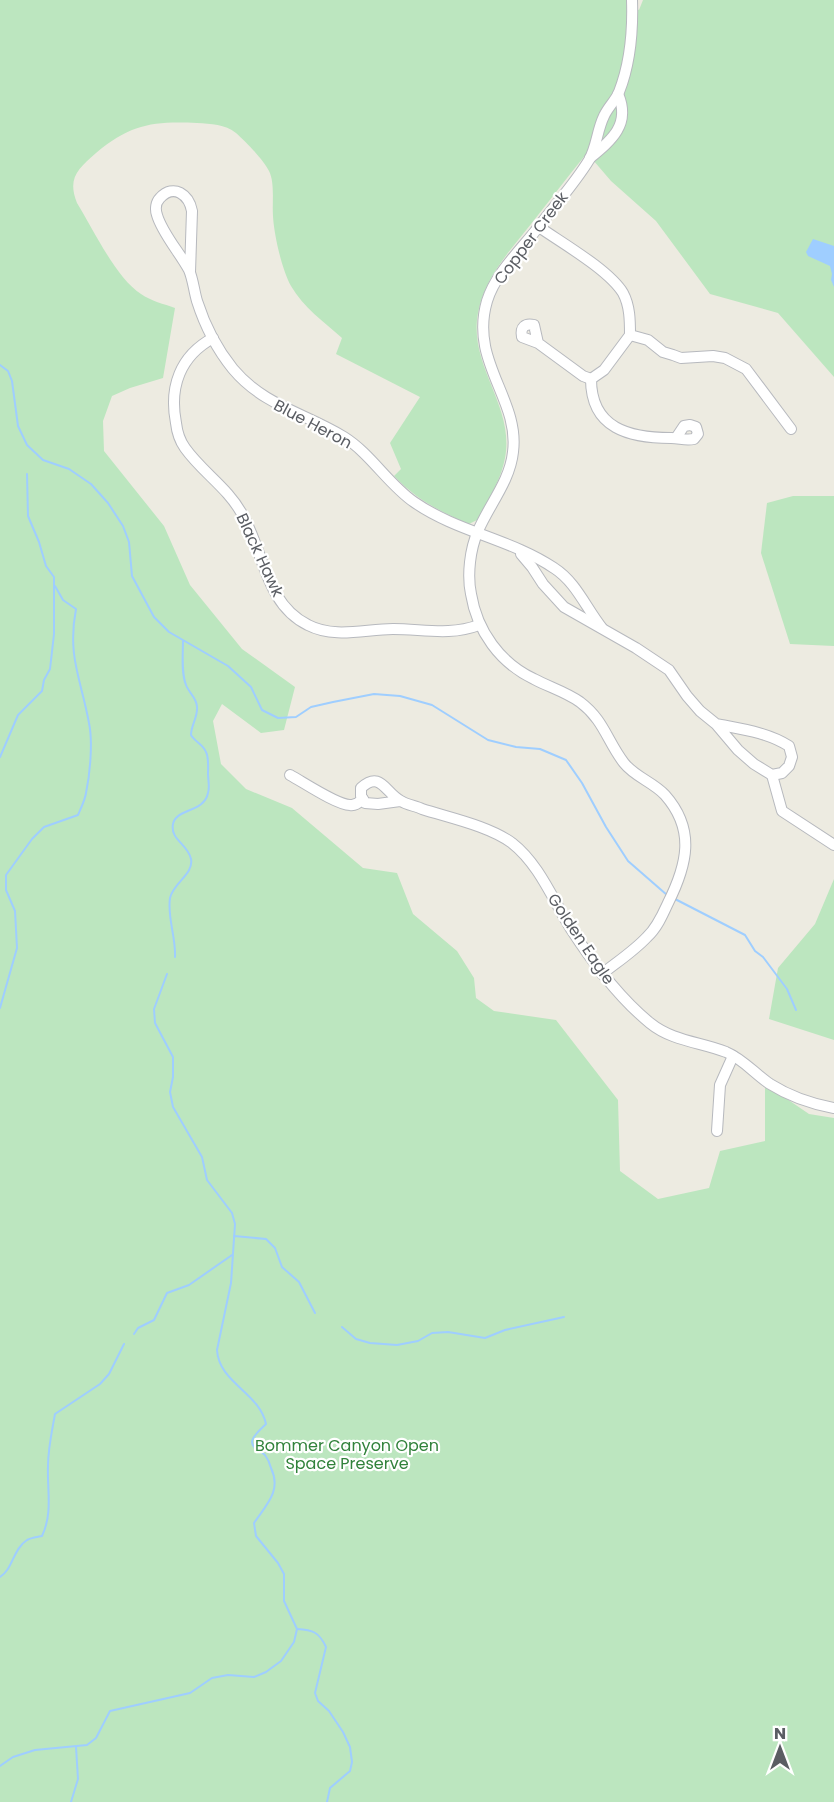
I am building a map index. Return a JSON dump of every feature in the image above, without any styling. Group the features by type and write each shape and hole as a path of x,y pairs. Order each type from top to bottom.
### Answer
{"street":[{"name":"Copper Creek","path":"589,159 605,113 618,94 632,32 632,0"},
{"name":"Copper Creek","path":"602,974 649,936 661,918 683,869 685,850 683,826 664,794 626,765 615,751 599,719 568,695 514,668 494,648 479,625 469,580 477,533 505,480 513,454 514,435 484,345 485,310 494,286 589,159 605,146 618,129 623,120 623,109 618,94"},
{"path":"602,122 618,129"},
{"name":"Blue Heron","path":"190,272 191,202 177,191 158,200 157,214 190,272 206,326 233,369 265,399 347,440 412,501 442,519 516,548 555,568 574,588 602,628"},
{"path":"539,227 601,270 623,294 627,305 630,334 603,370 591,379"},
{"path":"630,334 648,340 663,352 681,358 713,356 725,357 736,362 746,369 791,429"},
{"name":"Black Hawk","path":"213,338 200,345 178,373 173,392 177,431 183,446 195,462 231,497 243,515 272,587 290,613 307,625 325,632 390,629 448,632 479,625"},
{"path":"538,343 583,376 591,379"},
{"path":"591,379 591,387 598,407 609,424 641,437 676,438"},
{"name":"Blue Heron","path":"516,548 555,599 564,607 656,660 669,670 687,696 716,724 738,750 754,764 772,775"},
{"path":"716,724 755,731 780,740 789,746 792,757 789,766 782,773 772,775 782,811 834,845"},
{"path":"290,775 349,806 356,805 363,799"},
{"name":"Golden Eagle","path":"400,801 365,803 361,788 366,783 374,781 381,783 400,801 488,831 510,842 523,852 532,864 602,974 651,1024 664,1032 733,1056 788,1094 833,1107"},
{"path":"717,1131 720,1085 733,1056"},
{"path":"706,1117 718,1118"}],"green space":[{"name":"Bommer Canyon Open Space Preserve","path":"0,0 626,0 627,5 639,10 643,0 834,0 834,377 778,313 710,294 656,221 611,181 587,153 506,255 492,276 481,300 477,332 479,351 504,421 505,458 490,498 477,520 469,524 429,504 411,492 394,476 401,469 390,443 420,397 336,354 342,338 302,301 291,286 285,271 275,233 273,187 269,171 259,156 236,133 223,126 207,124 168,123 143,126 120,136 96,153 79,169 73,187 77,203 123,277 145,296 175,308 163,378 112,396 103,421 104,451 164,526 190,585 242,649 295,687 284,730 261,733 222,704 213,721 221,764 246,789 292,808 363,868 397,873 413,914 457,951 474,978 476,998 494,1011 556,1020 618,1100 620,1171 658,1199 709,1188 720,1151 765,1141 765,1084 809,1114 834,1118 834,1802 0,1802"},
{"path":"793,496 834,496 834,646 790,644 761,553 767,503"},
{"path":"834,879 834,1040 769,1019 778,968 815,924"}],"water":[{"path":"813,239 834,246 834,287 830,266 808,256 806,252"}],"waterway":[{"path":"0,365 8,371 12,381 18,426 27,445 43,460 69,469 91,484 108,503 123,526 129,542 132,576 154,617 169,632 228,666 251,687 262,710 278,718 296,717 311,707 333,702 374,694 400,696 432,705 488,740 516,747 540,749 566,760 628,861 667,895"},
{"path":"0,757 18,715 42,691 44,680 50,669 54,634 54,577 46,566 28,516 27,474"},
{"path":"0,1008 17,948 15,911 6,890 6,875 32,839 44,827 78,815 85,798 89,777 90,731 74,654 76,609 63,600 55,586"},
{"path":"175,957 170,898 189,869 191,859 174,834 173,824 179,815 201,804 209,788 207,754 191,735 197,707 184,680 183,641"},
{"path":"675,899 745,935 755,951 763,957 787,989 796,1010"},
{"path":"0,1766 13,1757 35,1750 87,1745 96,1738 110,1711 190,1693 212,1678 228,1675 254,1677 266,1672 281,1661 294,1642 297,1629 284,1601 284,1574 256,1536 254,1523 268,1504 275,1484 267,1458 252,1444 255,1435 266,1424 256,1404 225,1371 219,1361 217,1350 231,1283 235,1224 232,1213 207,1180 202,1157 173,1107 170,1092 173,1057 155,1023 154,1009 167,974"},
{"path":"234,1236 266,1239 275,1248 282,1267 299,1282 315,1313"},
{"path":"134,1334 138,1328 154,1320 167,1293 189,1285 232,1255"},
{"path":"342,1327 356,1339 370,1343 397,1345 418,1341 432,1333 448,1332 485,1338 505,1330 564,1317"},
{"path":"0,1577 8,1569 22,1544 29,1539 42,1536 48,1510 49,1453 55,1414 100,1384 109,1374 124,1344"},
{"path":"297,1629 315,1633 326,1647 315,1693 318,1701 329,1711 343,1732 350,1747 352,1762 350,1771 330,1788 327,1802"},
{"path":"71,1802 78,1779 76,1747"}]}
